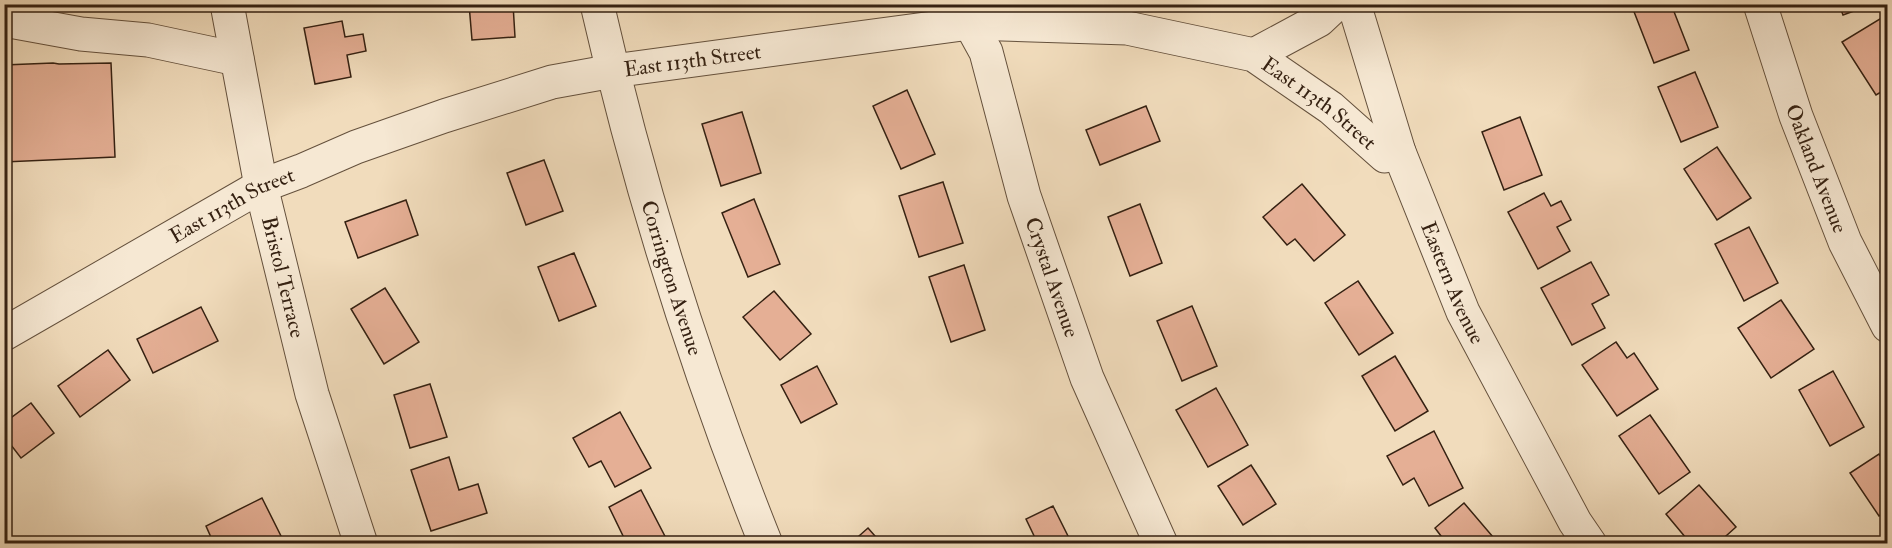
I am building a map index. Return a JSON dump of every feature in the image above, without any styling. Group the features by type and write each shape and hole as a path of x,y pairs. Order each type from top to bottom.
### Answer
{"street":[{"name":"Bristol Terrace","path":"227,4 261,186 312,394 360,543"},
{"name":"Corrington Avenue","path":"597,4 612,71 671,275 738,474 766,543"},
{"path":"1254,55 1319,20 1336,4"},
{"name":"Eastern Avenue","path":"1354,4 1399,152 1463,312 1575,522 1590,543"},
{"name":"Oakland Avenue","path":"1760,4 1796,116 1841,232 1887,326"},
{"name":"East 113th Street","path":"4,334 261,186 356,147 444,116 552,82 970,14 1127,28 1254,55 1331,108 1385,156 1399,152"},
{"name":"Crystal Avenue","path":"970,14 986,52 1024,196 1087,378 1161,543"},
{"path":"27,17 81,34 148,40 237,59"}],"building":[{"path":"469,4 513,4 515,37 472,40"},
{"path":"1631,4 1671,4 1689,50 1654,63"},
{"path":"1839,4 1873,4 1843,15"},
{"path":"1888,14 1888,48 1886,49 1888,51 1888,88 1876,95 1842,42"},
{"path":"342,21 345,37 363,34 366,51 347,55 351,77 315,84 304,28"},
{"path":"111,63 115,157 4,162 4,65"},
{"path":"1695,72 1718,127 1681,142 1658,87"},
{"path":"907,90 935,154 901,169 873,106"},
{"path":"1146,106 1160,141 1100,165 1086,130"},
{"path":"742,112 761,173 721,186 702,124"},
{"path":"1520,117 1542,175 1504,190 1482,132"},
{"path":"1717,147 1751,198 1717,220 1684,169"},
{"path":"544,160 563,211 526,225 507,173"},
{"path":"943,182 963,243 919,257 899,196"},
{"path":"1302,184 1345,235 1314,261 1295,239 1287,245 1263,217"},
{"path":"1544,193 1551,206 1561,201 1571,220 1557,227 1570,251 1538,269 1508,212"},
{"path":"754,199 780,264 748,277 722,213"},
{"path":"406,200 418,235 358,258 345,222"},
{"path":"1140,204 1162,263 1130,276 1108,217"},
{"path":"1749,227 1778,283 1744,301 1715,244"},
{"path":"574,253 596,306 559,321 538,267"},
{"path":"1591,262 1609,295 1592,304 1605,328 1572,345 1541,288"},
{"path":"964,265 985,330 951,342 929,277"},
{"path":"1358,281 1393,333 1359,355 1325,303"},
{"path":"385,288 419,342 384,364 351,309"},
{"path":"774,291 811,334 780,360 743,317"},
{"path":"1781,300 1814,349 1771,378 1738,328"},
{"path":"1192,306 1217,366 1182,381 1157,321"},
{"path":"201,307 218,341 153,373 137,339"},
{"path":"1616,342 1627,358 1634,353 1658,389 1617,416 1582,365"},
{"path":"108,350 130,380 80,417 58,386"},
{"path":"1395,356 1428,411 1395,431 1362,376"},
{"path":"817,366 837,404 801,423 781,385"},
{"path":"1833,371 1864,427 1830,446 1799,390"},
{"path":"430,384 447,437 410,448 394,395"},
{"path":"1216,388 1248,445 1208,467 1176,410"},
{"path":"31,403 54,433 21,458 4,436 4,423"},
{"path":"620,412 651,468 615,487 601,461 589,467 573,438"},
{"path":"1650,415 1690,472 1659,494 1619,436"},
{"path":"1434,431 1463,488 1429,506 1414,478 1403,485 1387,456"},
{"path":"1879,454 1888,467 1888,511 1879,516 1850,473"},
{"path":"449,457 459,490 478,484 487,513 431,531 411,470"},
{"path":"1251,465 1276,504 1243,525 1218,486"},
{"path":"1699,485 1736,527 1717,544 1691,544 1666,514"},
{"path":"641,490 669,544 627,544 609,507"},
{"path":"262,498 285,544 214,544 206,526"},
{"path":"1464,503 1499,544 1447,544 1435,528"},
{"path":"1053,506 1072,544 1038,544 1026,519"},
{"path":"868,528 882,544 850,544"}]}
